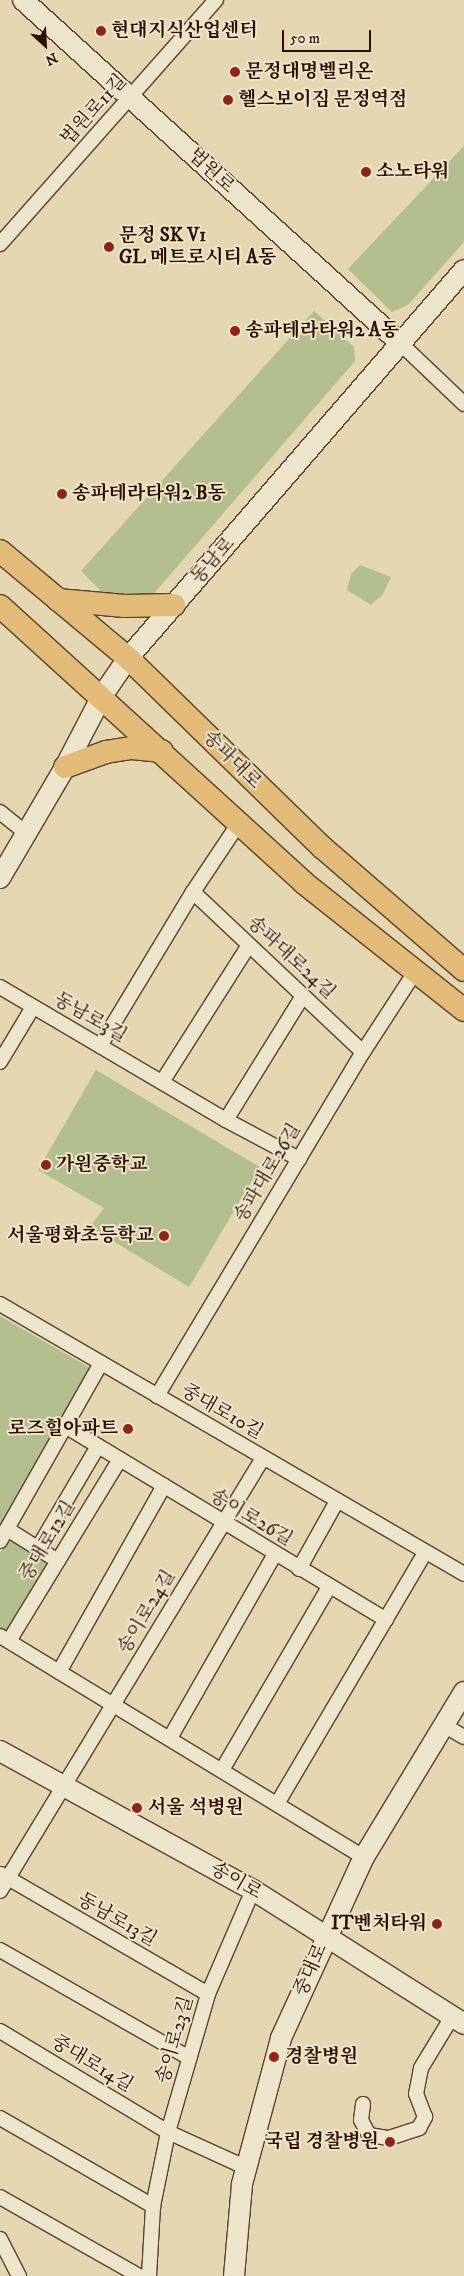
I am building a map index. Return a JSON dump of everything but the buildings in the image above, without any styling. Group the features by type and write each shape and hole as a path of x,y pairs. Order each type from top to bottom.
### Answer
{"main road":[{"name":"법원로","path":"23,0 399,342"},
{"name":"동남로","path":"0,878 65,767 102,696 128,658 399,342 464,270"},
{"name":"송파대로","path":"0,551 128,658 323,848 464,970"},
{"path":"58,600 125,606 174,605"},
{"path":"0,606 69,671 102,696 304,883 464,1010"},
{"path":"65,767 106,752 132,748 162,751"},
{"name":"중대로","path":"234,2276 247,2168 281,2038 326,1936 364,1857 464,1692"},
{"name":"송이로","path":"0,1751 253,1890 458,2020"}],"street":[{"name":"법원로11길","path":"0,244 216,0"},
{"path":"399,342 464,404"},
{"path":"0,812 26,833"},
{"path":"100,1046 193,892 239,823"},
{"name":"송파대로24길","path":"193,892 363,1052"},
{"path":"162,1082 249,945"},
{"name":"송파대로26길","path":"157,1396 363,1052 415,972"},
{"name":"동남로3길","path":"0,987 226,1120 299,1159"},
{"path":"226,1120 303,996"},
{"path":"0,1062 33,1007"},
{"name":"중대로10길","path":"0,1304 464,1574"},
{"path":"58,1561 38,1548 3,1535 101,1363"},
{"name":"송이로26길","path":"65,1426 386,1620"},
{"path":"38,1548 98,1446"},
{"name":"송이로24길","path":"61,1785 114,1703 263,1458"},
{"name":"중대로12길","path":"120,1459 58,1561 4,1639 114,1703 364,1857"},
{"path":"59,1672 164,1486"},
{"path":"299,1569 337,1501"},
{"path":"277,1804 425,1552"},
{"path":"170,1738 276,1554"},
{"path":"222,1770 329,1587"},
{"path":"444,1725 464,1737"},
{"path":"0,1891 4,1876 61,1785"},
{"name":"동남로13길","path":"4,1876 208,1994"},
{"name":"송이로23길","path":"149,2276 153,2206 168,2132 208,1994 253,1890"},
{"path":"0,1950 189,2058"},
{"path":"363,2104 361,2120 369,2135 389,2138 419,2128 425,2116 416,2094 421,2068 458,2020"},
{"name":"중대로14길","path":"0,2031 168,2132 247,2168"},
{"path":"0,2118 153,2206"},
{"path":"0,2197 139,2276"},
{"path":"0,2239 19,2276"}],"green space":[{"path":"464,146 464,242 408,305 392,312 348,269"},
{"path":"314,311 354,347 355,361 143,606 121,611 81,571"},
{"path":"360,565 391,577 383,594 371,605 347,590 351,574"},
{"path":"96,1070 260,1167 189,1287 90,1227 104,1208 38,1170"},
{"path":"0,1316 92,1369 0,1534"},
{"path":"10,1536 53,1562 8,1638 0,1633 0,1553"}],"place":[{"name":"현대지식산업센터","path":"101,31"},
{"name":"문정대명벨리온","path":"235,72"},
{"name":"헬스보이짐 문정역점","path":"228,100"},
{"name":"소노타워","path":"366,172"},
{"name":"문정 SK V1 GL 메트로시티 A동","path":"109,247"},
{"name":"송파테라타워2 A동","path":"235,331"},
{"name":"송파테라타워2 B동","path":"62,494"},
{"name":"가원중학교","path":"46,1165"},
{"name":"서울평화초등학교","path":"164,1236"},
{"name":"로즈힐아파트","path":"128,1429"},
{"name":"서울 석병원","path":"137,1808"},
{"name":"IT벤처타워","path":"437,1924"},
{"name":"경찰병원","path":"274,2057"},
{"name":"국립 경찰병원","path":"390,2142"}]}
